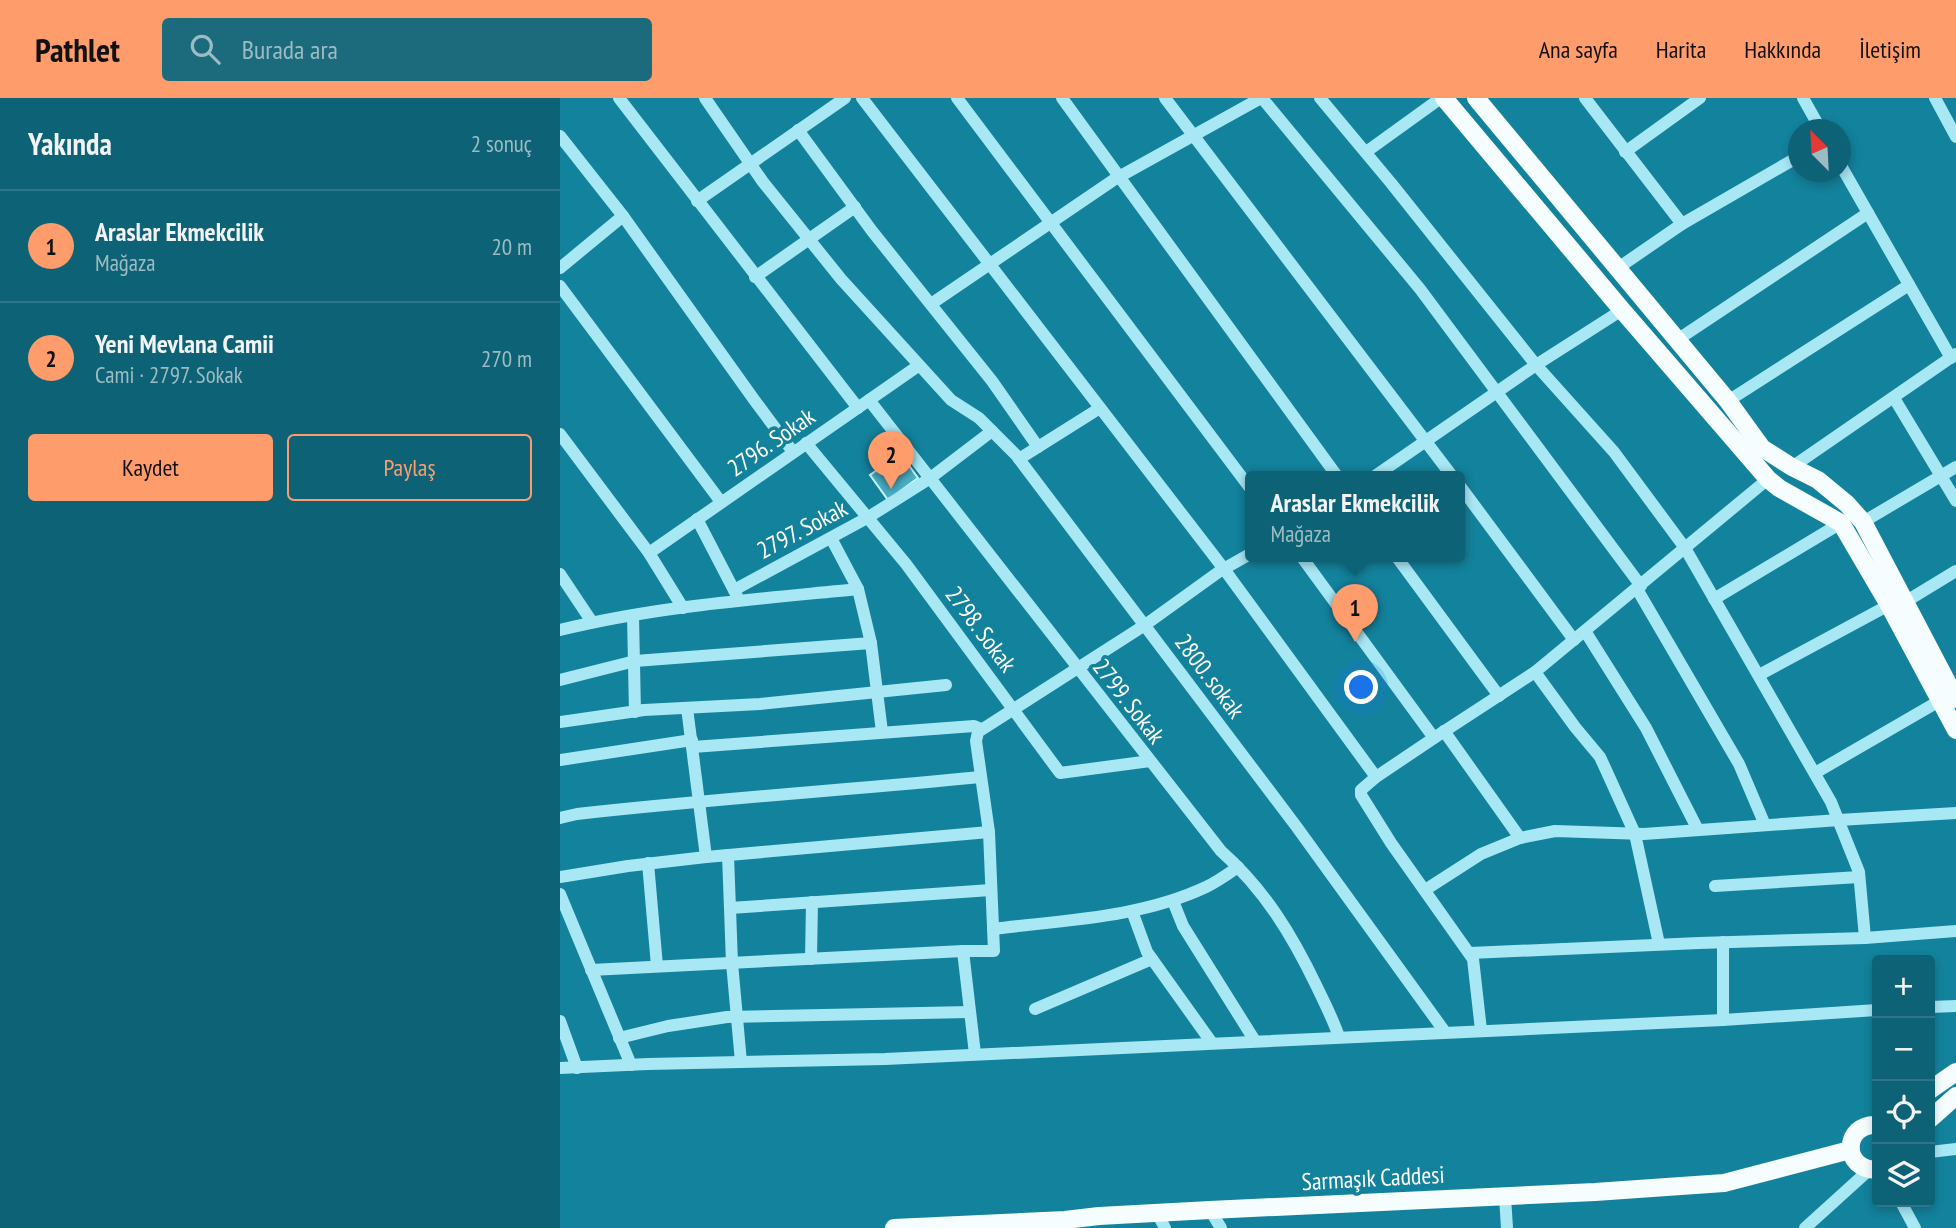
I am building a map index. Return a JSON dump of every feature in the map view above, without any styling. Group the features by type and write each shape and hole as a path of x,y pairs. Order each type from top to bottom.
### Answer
{"main road":[{"path":"1442,98 1768,479 1841,523 1897,604 1949,699 1956,730"},
{"path":"1476,98 1728,401 1762,448 1818,480 1847,504 1863,522 1897,604"},
{"path":"1935,1087 1956,1072"},
{"path":"1935,1115 1956,1096"},
{"path":"1872,1124 1858,1130 1853,1136 1850,1150 1856,1163 1872,1170"},
{"name":"Sarmaşık Caddesi","path":"894,1228 1161,1221 1210,1210 1595,1192 1724,1183 1850,1150"}],"street":[{"name":"2799. Sokak","path":"618,98 755,277 929,479 1221,851 1258,889 1297,945 1339,1037"},
{"name":"2800. sokak","path":"705,98 750,163 841,279 951,400 979,418 1019,458 1344,890 1445,1032"},
{"path":"697,201 845,98"},
{"path":"862,98 1224,569 1376,777"},
{"path":"957,98 1245,481"},
{"path":"1062,98 1333,471"},
{"path":"1165,98 1448,471"},
{"path":"931,304 1120,177 1262,98 1420,289 1498,391 1639,587 1739,764 1765,825"},
{"path":"1320,98 1536,365 1614,452 1685,548 1815,773 1839,820 1859,877 1865,939"},
{"path":"1366,152 1442,98"},
{"path":"1585,98 1682,225"},
{"path":"1625,152 1700,98"},
{"path":"1803,98 1815,119"},
{"path":"1935,98 1956,137"},
{"path":"798,130 992,381 1038,447"},
{"path":"560,136 623,216 793,452"},
{"path":"1618,268 1682,225 1788,163"},
{"path":"1792,467 1953,356 1850,182"},
{"path":"755,277 855,207"},
{"path":"1677,340 1868,213"},
{"path":"560,268 623,216"},
{"path":"1728,401 1909,285"},
{"path":"560,286 721,502"},
{"path":"1382,471 1425,439 1622,310"},
{"name":"2796. Sokak","path":"649,553 918,366"},
{"path":"1894,398 1956,501"},
{"path":"1019,458 1100,408"},
{"name":"2797. Sokak","path":"737,596 929,479 992,431"},
{"path":"560,433 649,553 683,608"},
{"name":"2798. Sokak","path":"806,443 906,564 1060,773 1150,761"},
{"path":"1863,522 1956,467"},
{"path":"1482,1030 1473,958 1391,843 1361,795 1361,790 1439,734 1535,672 1768,479"},
{"path":"1465,492 1579,636 1646,728 1698,830"},
{"path":"697,519 737,596"},
{"path":"1714,599 1841,523"},
{"path":"831,538 858,589 871,643 882,732"},
{"path":"591,970 994,951 989,832 975,741 978,732 1145,625 1245,557"},
{"path":"1306,562 1520,838"},
{"path":"1400,562 1499,695"},
{"path":"1759,675 1956,571"},
{"path":"560,574 592,622"},
{"path":"560,630 737,596 858,589"},
{"path":"633,616 635,712"},
{"path":"560,680 632,661 871,643"},
{"path":"1535,672 1574,727 1600,757 1635,834 1660,944"},
{"path":"560,722 635,712 760,704 946,685"},
{"path":"1815,773 1949,699"},
{"path":"687,708 706,857"},
{"path":"560,760 692,744 974,726 981,729"},
{"path":"560,818 699,801 981,777"},
{"path":"1425,890 1481,854 1520,838 1555,831 1635,834 1956,813"},
{"path":"560,877 648,863 989,832"},
{"path":"728,855 732,963 741,1062"},
{"path":"648,863 657,967"},
{"path":"993,929 1132,911 1173,901 1208,886 1238,867"},
{"path":"1715,886 1859,877"},
{"path":"730,908 991,890"},
{"path":"560,894 631,1066"},
{"path":"1173,901 1183,926 1255,1041"},
{"path":"811,959 812,902"},
{"path":"1132,911 1152,959 1212,1043"},
{"path":"1470,953 1660,944 1865,939 1956,930"},
{"path":"1723,942 1723,1020"},
{"path":"963,951 975,1054"},
{"path":"1035,1009 1152,959"},
{"path":"1935,1007 1956,1006"},
{"path":"560,1068 885,1059 1723,1020 1872,1010"},
{"path":"619,1038 668,1026 737,1017 970,1012"},
{"path":"560,1021 577,1068"},
{"path":"1935,1151 1956,1149"},
{"path":"1805,1228 1872,1171"},
{"path":"1505,1196 1507,1228"},
{"path":"1904,1207 1915,1228"},
{"path":"1210,1210 1221,1228"}],"building":[{"path":"905,460 918,478 888,500 870,475 887,463 892,470"}],"place":[{"name":"Yeni Mevlana Camii","path":"891,489"},
{"name":"Araslar Ekmekcilik","path":"1355,642"}]}
